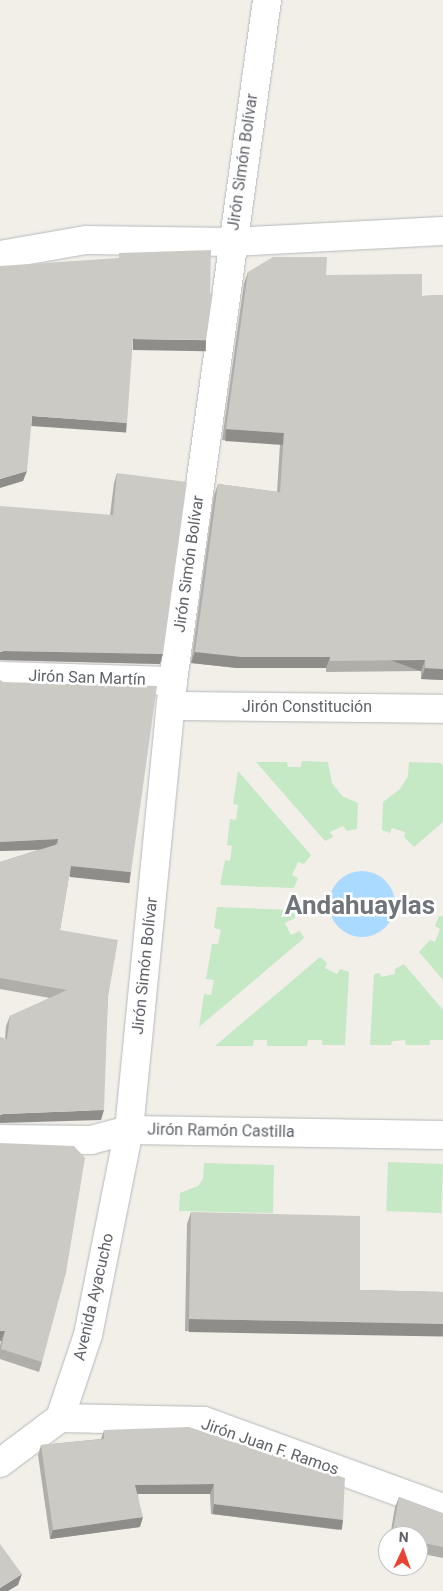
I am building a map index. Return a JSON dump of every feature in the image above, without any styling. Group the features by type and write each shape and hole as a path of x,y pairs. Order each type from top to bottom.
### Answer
{"street":[{"name":"Jirón Simón Bolívar","path":"129,1130 172,693 232,242 267,0"},
{"path":"0,255 86,240 232,242 443,231"},
{"name":"Jirón San Martín","path":"0,676 172,693"},
{"name":"Jirón Constitución","path":"172,693 443,708"},
{"name":"Jirón Ramón Castilla","path":"0,1139 91,1140 129,1130 443,1135"},
{"name":"Avenida Ayacucho","path":"60,1418 88,1335 129,1130"},
{"path":"4,1455 60,1418"},
{"name":"Jirón Juan F. Ramos","path":"60,1418 204,1421 443,1508"}],"green space":[{"path":"302,761 328,762 332,783 342,796 358,803 357,829 347,831 343,826 330,832 333,837 325,841 256,762 287,762 288,767 301,767"},
{"path":"409,762 441,763 443,767 443,822 414,847 404,837 405,832 392,828 390,833 382,830 383,802 400,789 408,776"},
{"path":"238,771 311,855 304,864 298,862 292,875 298,878 294,888 220,885 225,860 230,861 232,846 227,845 230,819 236,820 238,805 233,804"},
{"path":"217,907 294,910 295,918 285,923 291,935 300,931 304,938 199,1027 204,994 211,995 214,980 206,979 212,944 218,944 221,930 214,928"},
{"path":"439,916 443,916 443,980 419,952 430,940 435,942 440,929 435,926"},
{"path":"320,957 327,963 325,968 337,974 340,969 349,972 345,1045 322,1045 322,1040 308,1040 307,1046 267,1046 267,1040 254,1040 253,1046 215,1046"},
{"path":"404,964 443,1010 443,1040 430,1040 430,1045 406,1045 405,1040 392,1041 391,1045 370,1045 374,974 380,973 381,977 395,974 395,969"},
{"path":"388,1162 443,1164 441,1213 386,1211"},
{"path":"204,1163 274,1165 273,1213 179,1211 180,1193 198,1186 203,1179"}],"water":[{"path":"355,871 369,871 381,876 390,885 395,897 393,917 386,928 369,937 355,937 343,932 334,923 329,911 329,897 334,885 343,876"}],"building":[{"path":"211,250 210,294 213,292 206,340 133,339 127,423 32,416 27,471 0,479 0,266 119,258 119,253"},
{"path":"273,257 327,257 326,275 422,274 422,296 443,295 443,669 425,668 425,660 330,661 330,657 241,657 195,652 218,484 280,492 284,433 226,429 248,272"},
{"path":"117,473 187,482 163,654 0,652 0,506 113,515"},
{"path":"0,680 3,682 157,686 131,872 71,866 60,930 118,940 108,997 104,1110 0,1115 0,1037 7,1039 10,1016 67,990 0,978 0,862 58,844 58,839 0,842"},
{"path":"0,1143 74,1146 85,1158 66,1273 42,1362 1,1349 5,1331 0,1331"},
{"path":"191,1212 360,1216 360,1290 443,1292 443,1324 189,1319"},
{"path":"189,1427 345,1478 343,1520 214,1504 214,1484 135,1485 143,1517 53,1530 41,1445 104,1439 104,1430"},
{"path":"399,1497 443,1513 443,1547 428,1544 428,1526 394,1526"},
{"path":"0,1544 22,1574 0,1588"}],"district":[{"name":"Andahuaylas","path":"360,906"}]}
